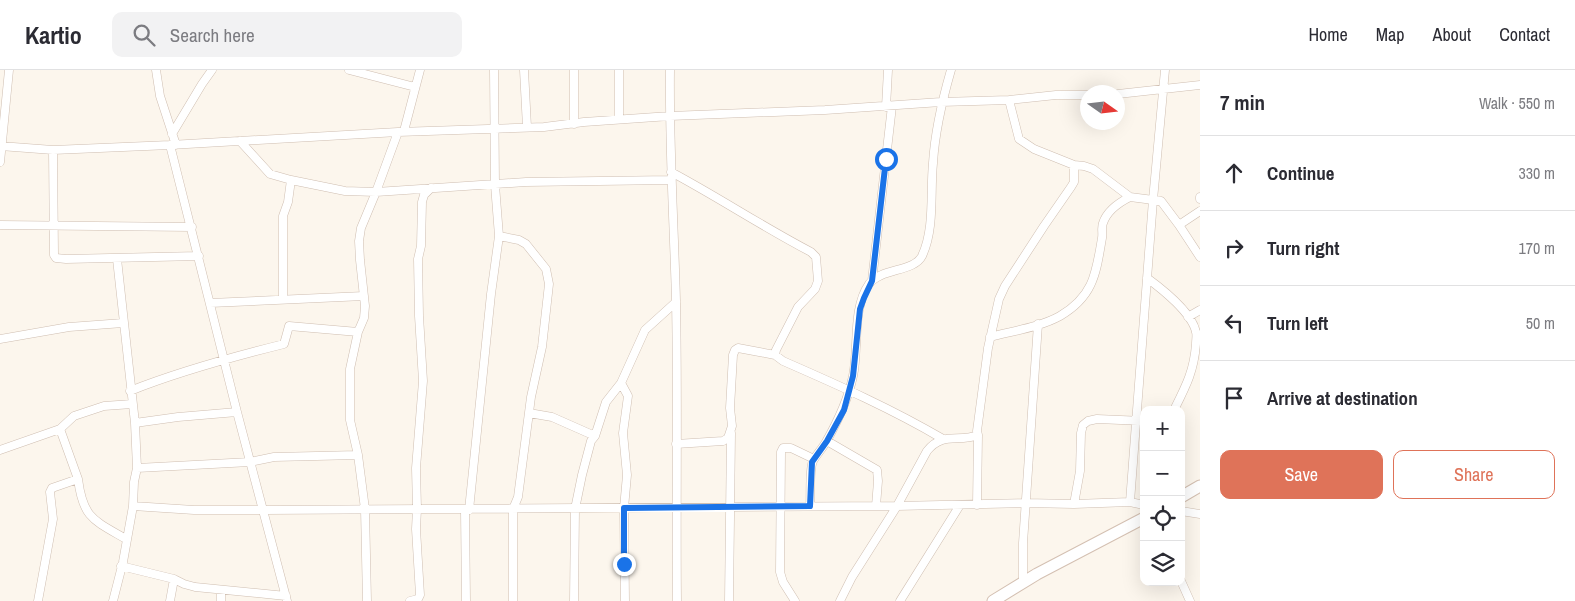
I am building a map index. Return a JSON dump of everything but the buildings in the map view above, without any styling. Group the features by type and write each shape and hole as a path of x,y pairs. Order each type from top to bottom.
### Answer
{"street":[{"path":"0,162 9,70"},
{"path":"122,566 174,579 196,587 286,598 264,510 236,412 172,134 160,96 156,70"},
{"path":"172,134 212,70"},
{"path":"349,70 415,87"},
{"path":"366,601 364,509 358,455 350,420 349,386 350,369 358,332 364,318 359,241 361,228 400,132 420,70"},
{"path":"466,601 467,510 499,236 495,185 494,70"},
{"path":"524,70 527,127"},
{"path":"574,70 574,124"},
{"path":"619,70 619,119"},
{"path":"670,70 671,176 676,302 677,601"},
{"path":"810,506 811,468 814,459 827,441 844,410 855,362 860,309 872,281 889,106 888,70"},
{"path":"872,281 889,272 916,263 921,258 928,238 933,162 941,102 951,70"},
{"path":"1141,406 1147,278 1165,70"},
{"path":"1125,93 1200,84"},
{"path":"1,146 53,150 173,145 527,127 670,116 1080,95"},
{"path":"1009,100 1019,139 1034,149 1074,165 1093,169 1130,196 1164,203 1200,257"},
{"path":"240,141 270,174 345,190 376,192 526,182 671,176 704,190 769,230 811,252 816,257 818,281 815,289 798,307 775,355"},
{"path":"53,150 54,255 58,259 199,256"},
{"path":"977,504 977,431 990,337 999,299 1005,286 1044,226 1072,187 1074,182 1074,165"},
{"path":"283,299 283,216 288,202 291,180"},
{"path":"410,601 418,599 420,596 416,529 416,468 423,381 418,259 421,246 422,202 424,195 431,188"},
{"path":"990,337 1060,316 1078,302 1092,286 1103,235 1102,223 1118,203 1130,196"},
{"path":"1179,225 1200,211"},
{"path":"0,225 192,227"},
{"path":"499,236 519,240 526,244 546,269 548,275 548,302 542,347 529,413 518,497 513,509 513,601"},
{"path":"113,601 122,566 137,468 135,423 117,259"},
{"path":"1147,278 1170,295 1188,317 1196,332 1195,355 1191,376 1176,406"},
{"path":"210,303 364,296"},
{"path":"574,601 575,509 591,441 595,436 606,402 621,383 644,330 676,302"},
{"path":"1188,317 1200,310"},
{"path":"0,339 69,327 123,323"},
{"path":"1023,582 1022,543 1038,324"},
{"path":"130,391 163,378 224,359 284,344 289,326 358,332"},
{"path":"729,601 731,390 735,350 738,348 775,355 784,361 912,420 943,439"},
{"path":"621,383 628,396 624,432 627,475 624,508 624,601"},
{"path":"0,450 60,430 74,416 104,406 132,404"},
{"path":"135,423 236,412"},
{"path":"529,413 552,416 595,436"},
{"path":"1074,504 1080,472 1081,433 1083,426 1088,421 1097,419 1140,421 1130,502"},
{"path":"60,430 78,479 80,494 88,515 126,539"},
{"path":"676,444 723,441 731,433"},
{"path":"840,601 852,576 897,506 932,444 943,439 970,438 978,435"},
{"path":"827,441 877,470 876,506"},
{"path":"795,601 783,582 780,572 781,452 783,448 791,448 814,459"},
{"path":"137,468 250,462 274,457 358,455"},
{"path":"38,601 53,519 50,492 56,486 78,479"},
{"path":"1183,496 1200,486"},
{"path":"132,506 194,510 417,508 467,510 1025,503 1140,503"},
{"path":"900,601 960,505"},
{"path":"1185,512 1200,514"},
{"path":"993,601 1023,582 1140,520"},
{"path":"170,601 174,579"},
{"path":"1183,586 1190,601"},
{"path":"220,601 221,590"}],"route":[{"path":"624,564 624,508 810,506 812,462 827,441 844,410 853,376 860,309 872,281 886,159"}]}
